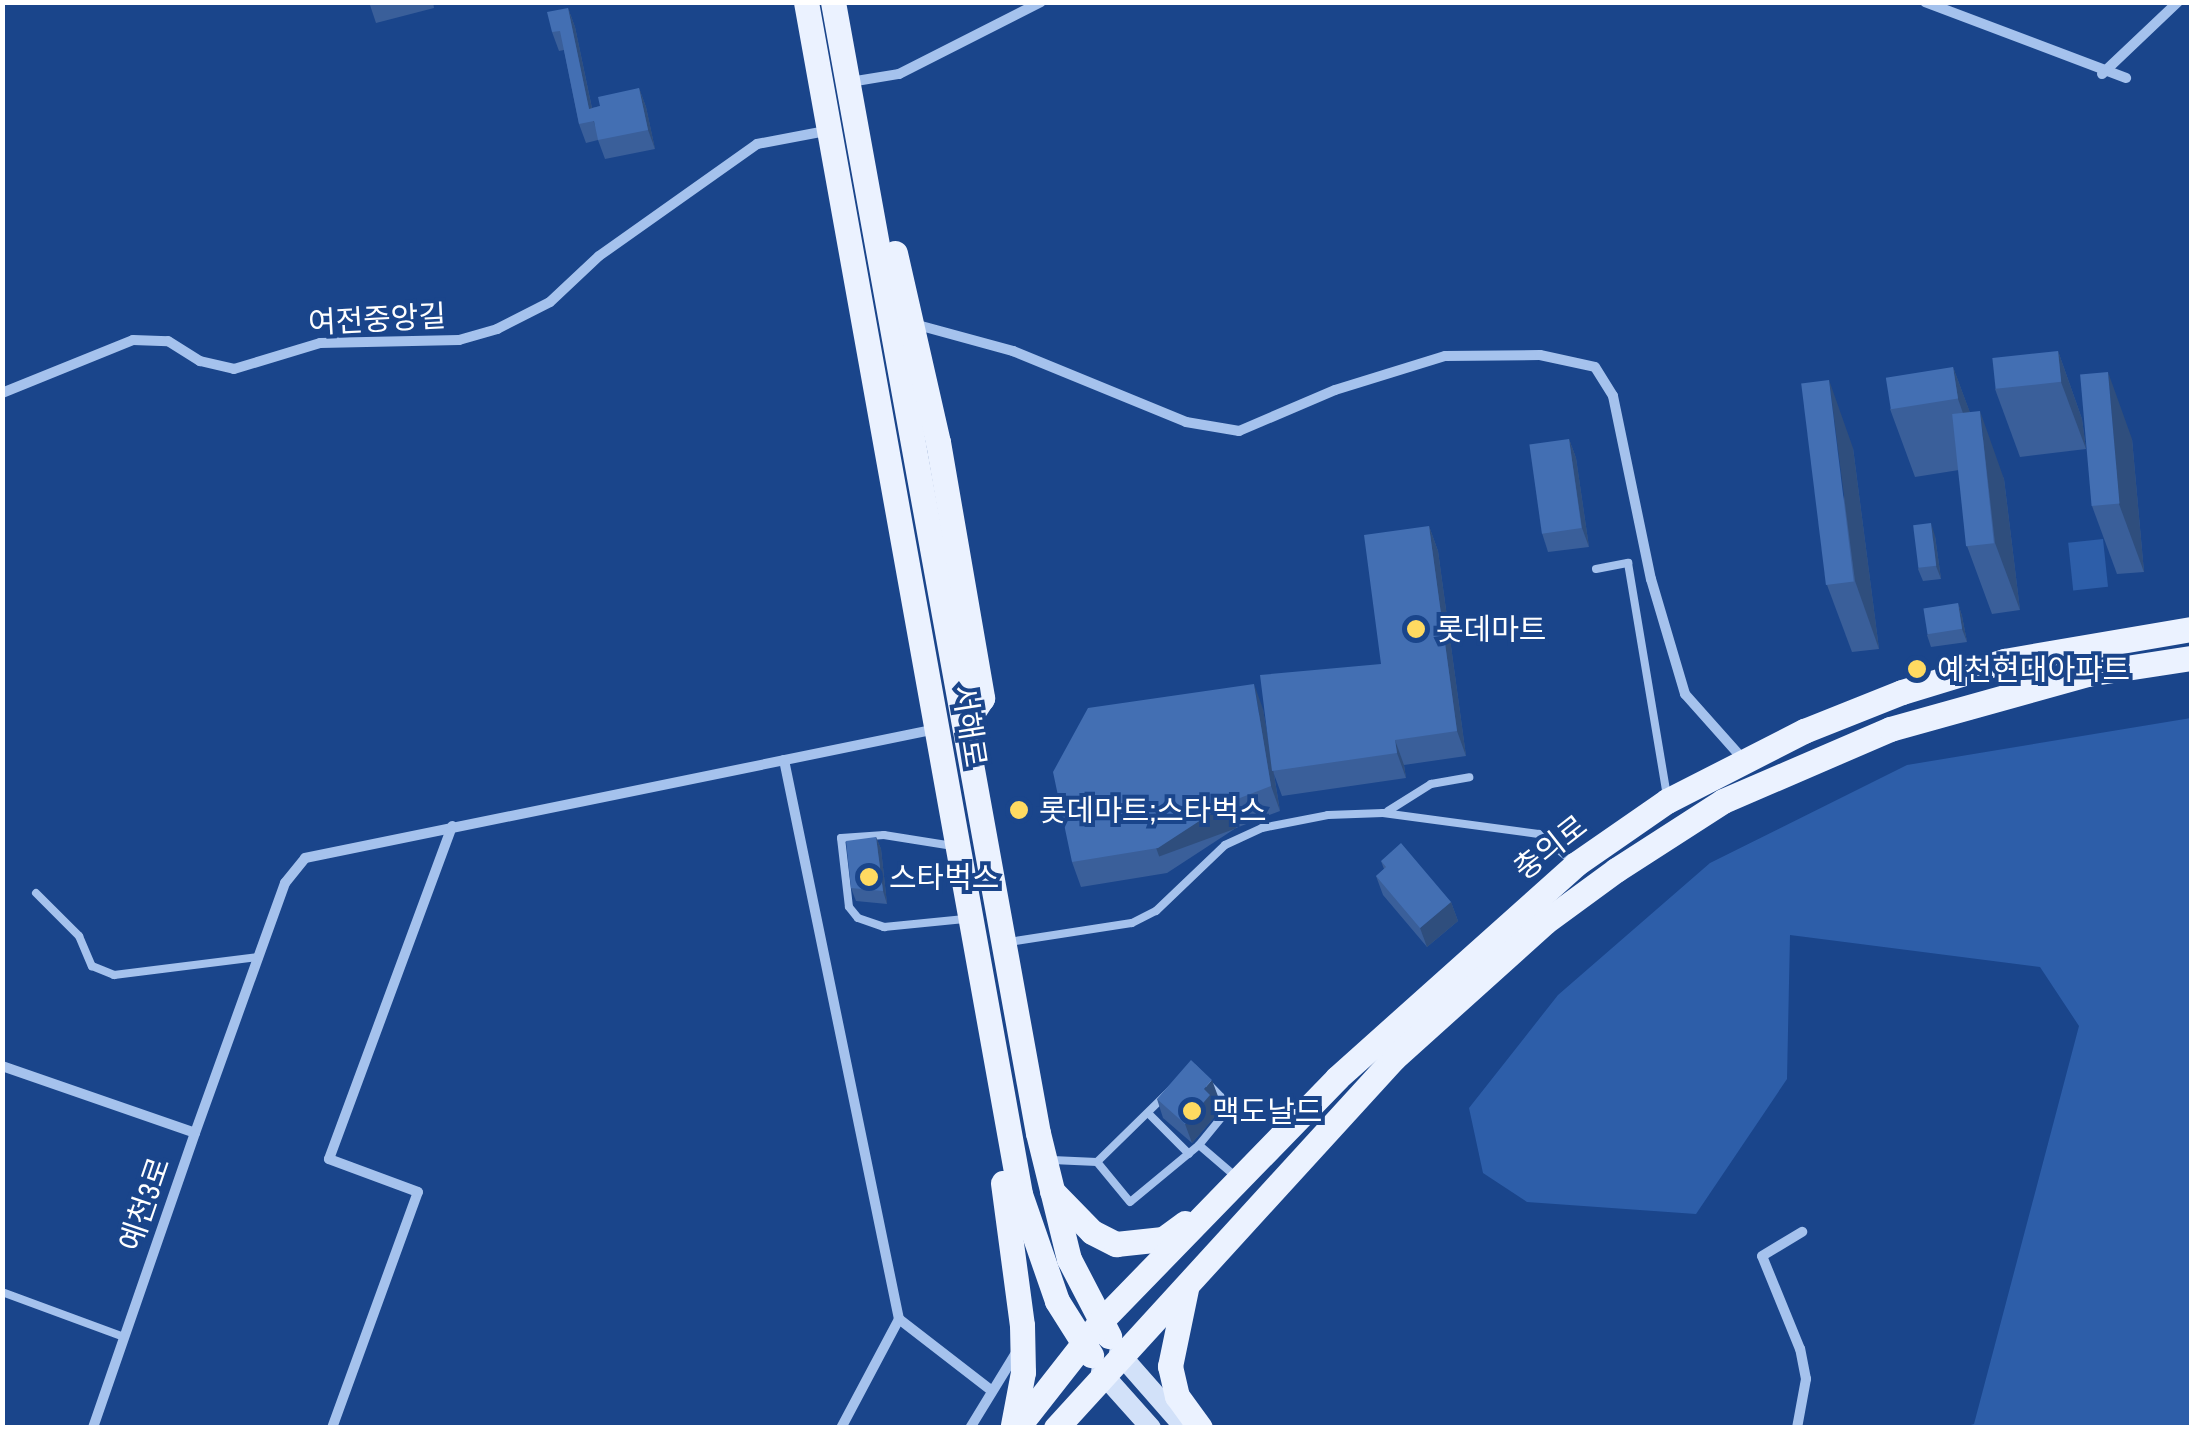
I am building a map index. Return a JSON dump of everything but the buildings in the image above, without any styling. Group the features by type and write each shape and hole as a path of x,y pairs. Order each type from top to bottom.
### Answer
{"main road":[{"name":"서해로","path":"806,2 1020,1194 1050,1284 1092,1332"},
{"name":"서해로","path":"833,2 1044,1160 1092,1332"},
{"path":"849,82 914,324 982,698 965,724"},
{"name":"충의로","path":"1092,1332 1337,1078 1576,864 1668,801 1744,760 1933,682 2108,639 2192,629"},
{"name":"충의로","path":"1110,1363 1394,1058 1546,922 1616,870 1723,800 1836,750 1942,714 2087,674 2192,658"},
{"path":"1933,682 1946,698 1942,714"},
{"path":"998,1088 990,1094 1022,1344 1014,1428"},
{"path":"1230,1188 1228,1218 1248,1219"},
{"path":"1020,1194 1036,1207 1052,1192 1092,1232 1128,1245 1163,1239 1230,1188"},
{"path":"1200,1428 1172,1385 1170,1354 1178,1306 1201,1267"},
{"path":"1014,1428 1092,1332 1151,1428"},
{"path":"1056,1428 1110,1363"},
{"path":"1110,1363 1185,1428"}],"street":[{"path":"849,82 899,74 1041,2"},
{"path":"1926,2 2102,74 2126,78"},
{"path":"2102,74 2178,2"},
{"name":"여전중앙길","path":"2,393 133,340 168,342 200,361 234,369 320,343 459,340 497,329 550,302 600,256 757,144 832,130"},
{"path":"914,324 1013,351 1186,422 1239,430 1445,356 1540,355 1595,368 1613,396 1651,580 1685,694 1744,760"},
{"path":"195,1133 289,874 305,858 938,729"},
{"path":"784,760 899,1319 841,1428"},
{"path":"332,1428 418,1192 329,1158 452,826"},
{"name":"예천3로","path":"2,1066 195,1133 93,1428"},
{"path":"1797,1428 1806,1379 1800,1349 1762,1256 1802,1232"},
{"path":"899,1319 992,1390"},
{"path":"970,1428 1022,1344"}],"lane":[{"path":"1596,569 1628,563 1668,801"},
{"path":"1004,943 1132,924 1156,911 1225,845 1262,828 1383,813 1409,803 1430,784 1469,777"},
{"path":"1383,813 1538,834 1576,864"},
{"path":"957,846 884,836 841,838 849,907 858,918 884,927 970,918"},
{"path":"36,893 79,936 92,966 114,975 259,957"},
{"path":"1044,1160 1097,1162 1150,1115 1193,1068 1226,1107 1199,1146 1130,1202 1097,1162"},
{"path":"1150,1115 1189,1154"},
{"path":"1199,1146 1230,1188"},
{"path":"2,1292 124,1337"}],"shaded area":[{"path":"2103,539 2108,587 2073,590 2068,543"},
{"path":"2191,718 2191,1427 1964,1427 1974,1424 2079,1026 2040,967 1790,935 1787,1079 1696,1214 1527,1202 1483,1173 1469,1108 1558,995 1710,863 1907,765"}],"place":[{"name":"롯데마트","path":"1416,629"},
{"name":"예천현대아파트","path":"1917,669"},
{"name":"롯데마트;스타벅스","path":"1019,810"},
{"name":"스타벅스","path":"869,877"},
{"name":"맥도날드","path":"1192,1111"}]}
